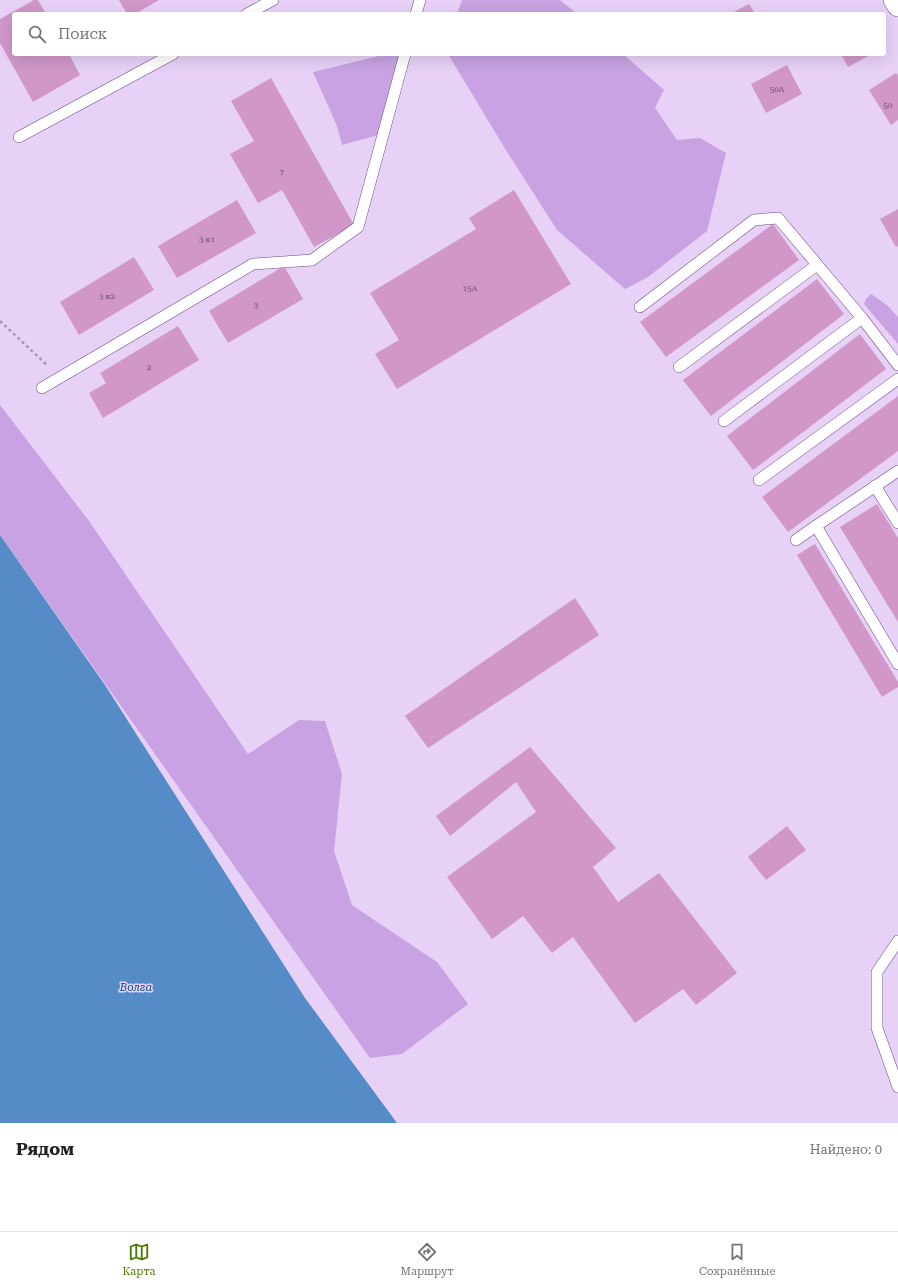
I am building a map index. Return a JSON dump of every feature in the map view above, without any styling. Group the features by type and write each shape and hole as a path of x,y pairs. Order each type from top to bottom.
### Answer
{"street":[{"path":"894,0 898,6"}],"lane":[{"path":"251,12 274,0"},
{"path":"417,12 420,0"},
{"path":"19,137 169,56"},
{"path":"42,388 253,264 312,260 358,227 404,56"},
{"path":"640,307 754,220 778,218 862,318 898,365"},
{"path":"679,367 817,265"},
{"path":"724,421 862,318"},
{"path":"760,480 898,379"},
{"path":"796,540 898,471"},
{"path":"875,486 898,523"},
{"path":"816,526 898,664"},
{"path":"898,941 877,972 877,1028 898,1087"}],"path":[{"path":"0,321 59,378"}],"shaded area":[{"path":"462,0 560,0 575,12 458,12"},
{"path":"379,56 399,56 382,134 342,145 337,126 313,72"},
{"path":"449,56 625,56 664,90 655,108 677,140 700,138 726,153 707,231 648,277 625,289 557,230 504,147"},
{"path":"871,294 888,306 898,317 898,344 864,304 866,299"},
{"path":"0,405 89,521 248,754 299,720 325,721 342,774 334,851 352,905 437,962 468,1004 402,1054 370,1058 0,535"}],"water":[{"name":"Волга","path":"0,535 105,685 305,998 397,1123 0,1123"}],"building":[{"path":"34,0 38,0 45,12 13,12"},
{"path":"119,0 159,0 138,12 126,12"},
{"path":"749,4 754,12 734,12"},
{"path":"12,12 12,56 70,56 80,75 33,102 0,43 0,19"},
{"path":"842,56 868,56 848,67"},
{"path":"787,65 802,94 766,113 751,84"},
{"path":"896,73 898,75 898,120 891,125 869,90"},
{"path":"271,78 354,225 314,247 282,190 258,203 230,154 254,141 231,101"},
{"path":"514,190 571,284 397,389 375,354 399,340 370,293 476,229 469,218"},
{"path":"237,200 256,233 177,278 158,246"},
{"path":"898,209 898,246 896,247 880,219"},
{"path":"773,224 799,260 666,357 640,322"},
{"path":"134,257 154,290 79,335 60,302"},
{"path":"284,266 303,299 228,343 209,311"},
{"path":"817,279 844,314 711,416 683,380"},
{"path":"178,326 199,360 103,418 89,393 106,383 100,373"},
{"path":"860,334 886,369 753,470 727,436"},
{"path":"898,396 898,451 788,532 762,497"},
{"path":"877,504 898,538 898,622 840,527"},
{"path":"815,544 898,682 898,687 882,697 797,555"},
{"path":"575,598 599,635 428,748 405,716"},
{"path":"530,747 616,848 593,867 618,902 659,873 737,973 696,1005 683,989 635,1023 573,937 552,953 523,916 492,939 447,877 536,812 516,782 450,836 436,816"},
{"path":"787,826 806,850 766,880 748,857"}]}
